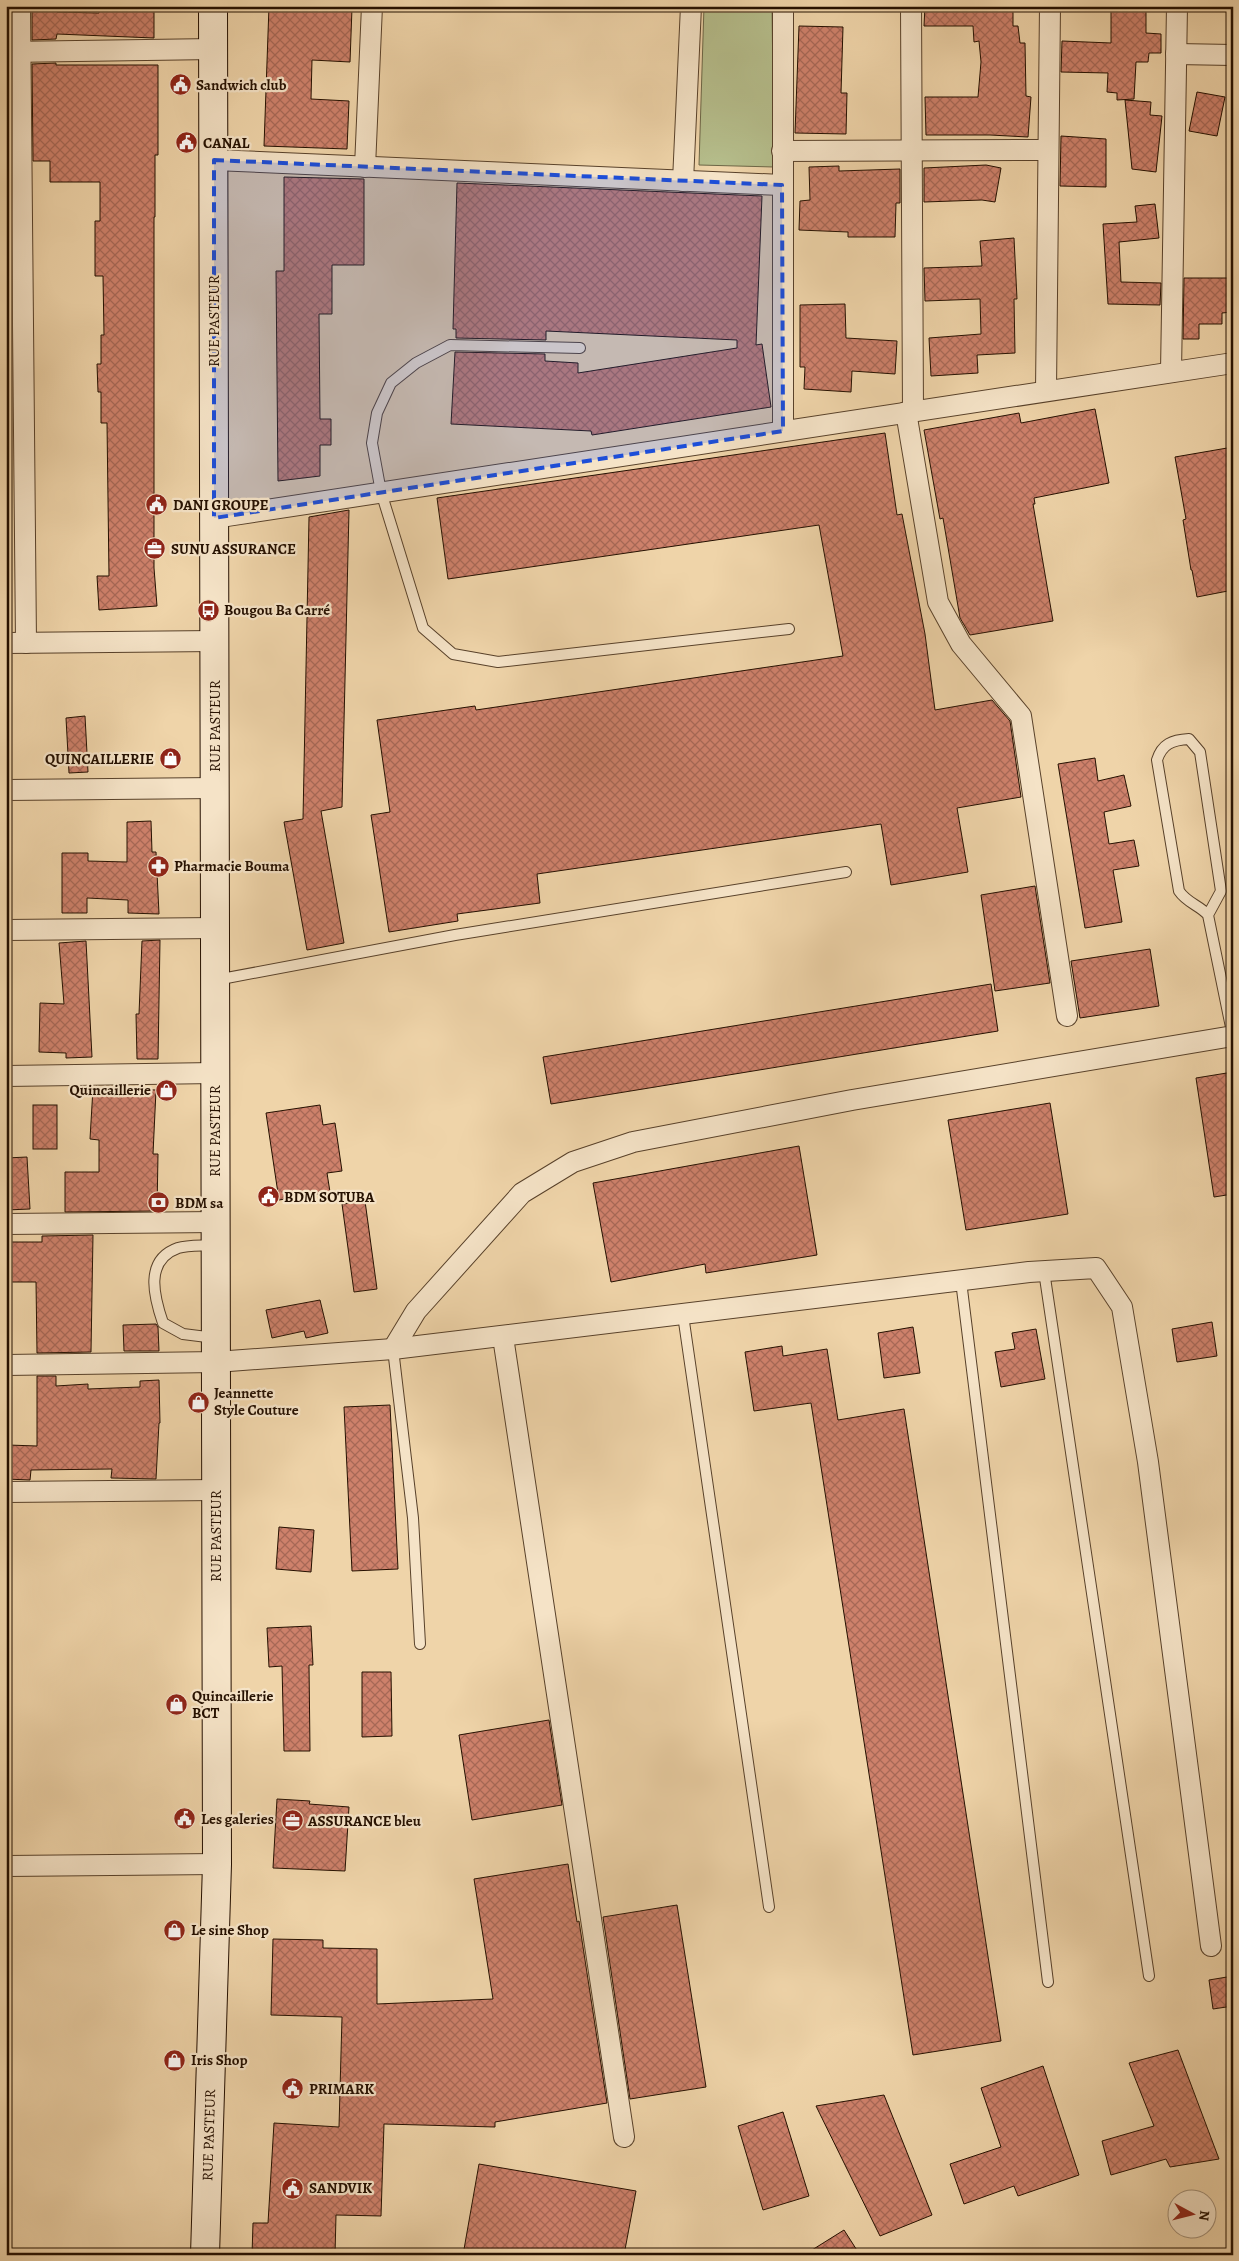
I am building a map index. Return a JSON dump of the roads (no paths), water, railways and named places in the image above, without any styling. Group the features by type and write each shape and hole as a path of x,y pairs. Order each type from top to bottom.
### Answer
{"main road":[{"name":"RUE PASTEUR","path":"205,2255 217,1864 213,6"}],"street":[{"path":"20,6 13,52 15,483 26,643"},
{"path":"365,167 372,6"},
{"path":"683,180 691,6"},
{"path":"783,6 783,431"},
{"path":"911,6 912,150 909,412 938,602 962,644 1021,716 1067,1016"},
{"path":"1046,392 1050,6"},
{"path":"1170,372 1177,6"},
{"path":"13,52 214,49"},
{"path":"1176,54 1233,56"},
{"path":"782,151 1048,150"},
{"path":"214,160 782,184"},
{"path":"214,518 1233,363"},
{"path":"6,643 215,641"},
{"path":"6,790 215,788"},
{"path":"6,930 215,928"},
{"path":"393,1349 416,1311 522,1193 573,1162 633,1142 843,1102 1233,1036"},
{"path":"6,1076 216,1074"},
{"path":"6,1224 216,1234"},
{"path":"6,1365 216,1350 393,1349 961,1280 1044,1271 1096,1268 1122,1307 1148,1462 1211,1946"},
{"path":"503,1337 624,2137"},
{"path":"6,1492 216,1490"},
{"path":"6,1866 217,1864"}],"lane":[{"path":"580,348 450,345 416,363 391,383 377,413 372,444 381,492 423,628 453,654 498,662 789,628"},
{"path":"1208,915 1221,891 1200,752 1189,740 1173,741 1165,744 1157,760 1179,891 1185,900 1202,908 1208,915 1233,1036"},
{"path":"215,980 455,935 846,872"},
{"path":"216,1234 178,1248 161,1258 153,1275 163,1323 216,1350"},
{"path":"1044,1271 1149,1976"},
{"path":"961,1280 1048,1982"},
{"path":"682,1315 769,1907"},
{"path":"393,1349 413,1518 420,1644"}],"place":[{"name":"Sandwich club","path":"180,85"},
{"name":"CANAL","path":"187,143"},
{"name":"DANI GROUPE","path":"157,505"},
{"name":"SUNU ASSURANCE","path":"155,549"},
{"name":"Bougou Ba Carré","path":"208,610"},
{"name":"QUINCAILLERIE","path":"170,759"},
{"name":"Pharmacie Bouma","path":"158,866"},
{"name":"Quincaillerie","path":"167,1090"},
{"name":"BDM SOTUBA","path":"268,1197"},
{"name":"BDM sa","path":"159,1203"},
{"name":"Jeannette Style Couture","path":"198,1402"},
{"name":"Quincaillerie BCT","path":"176,1705"},
{"name":"Les galeries","path":"185,1819"},
{"name":"ASSURANCE bleu","path":"292,1821"},
{"name":"Le sine Shop","path":"175,1930"},
{"name":"Iris Shop","path":"175,2060"},
{"name":"PRIMARK","path":"293,2089"},
{"name":"SANDVIK","path":"293,2188"}]}
